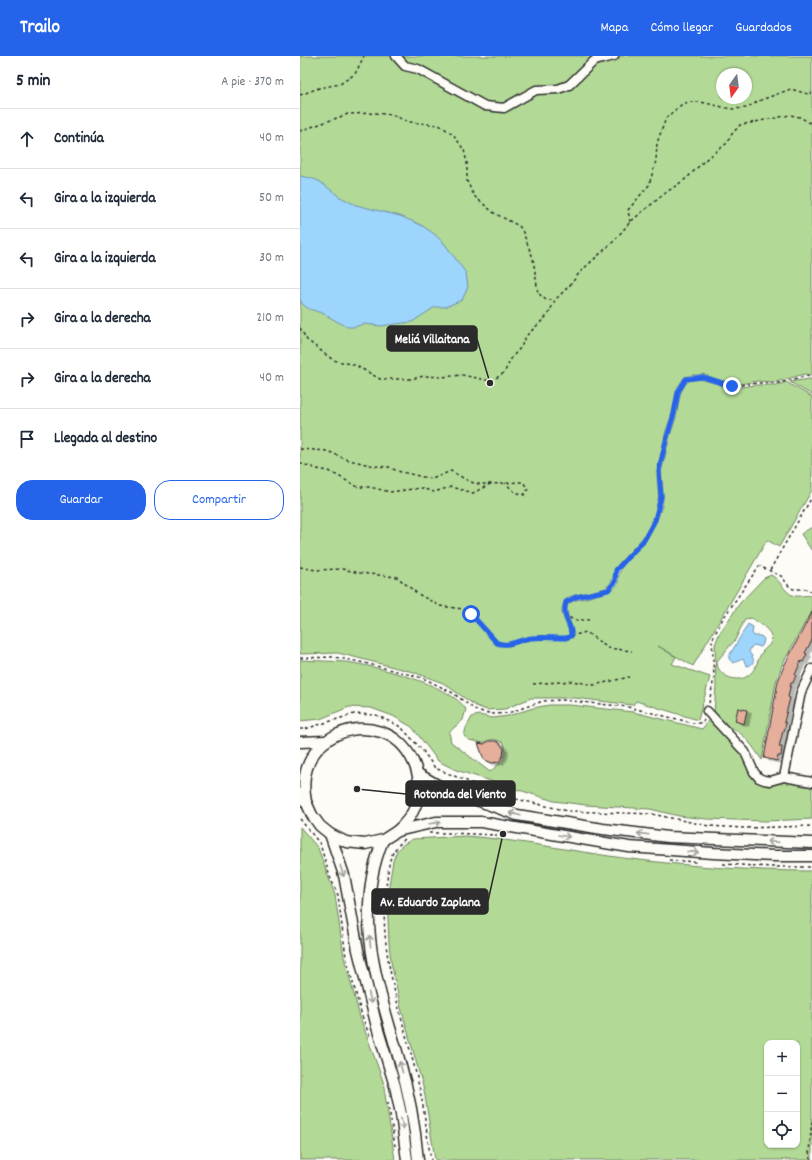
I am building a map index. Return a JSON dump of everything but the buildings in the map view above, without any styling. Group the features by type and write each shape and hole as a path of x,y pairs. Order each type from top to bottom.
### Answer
{"main road":[{"path":"300,794 316,821 330,834 346,842 365,844 383,840 398,831 408,820 416,805 419,790 418,774 411,756 398,742 381,732 362,728 343,731 326,740 314,753 306,769 304,786 306,804"},
{"path":"300,742 326,740"},
{"path":"418,774 442,787 517,815 603,829 668,837 812,843"},
{"path":"398,831 436,822 480,822 629,847 713,853 812,856"},
{"path":"330,834 344,875 358,950 377,1027 395,1086 401,1114 407,1160"},
{"path":"383,840 375,858 369,899 369,933 380,992 406,1085 413,1116 418,1160"}],"lane":[{"path":"396,56 405,66 418,69 485,106 504,108 536,90 558,88 569,85 594,61 614,56"},
{"path":"784,778 801,692 812,669"},
{"path":"708,711 745,752 754,772 759,778 770,781 784,778 812,782"}],"path":[{"path":"300,95 319,88 340,84 355,74 364,56"},
{"path":"630,222 628,210 649,185 656,161 657,143 666,118 681,105 688,102 701,102 731,109 746,108 761,100 791,89 808,94 812,93"},
{"path":"300,131 348,114 376,113 392,115 409,122 439,125 453,134 464,150 467,163 467,181 474,196 494,213 519,226 533,258 538,293 546,300 555,300"},
{"path":"300,328 307,340 333,360 355,366 380,379 411,379 424,376 442,377 462,375 491,381 504,373 512,357 521,347 526,336 548,315 555,300 580,272 614,241 630,222 664,194 687,178 705,160 726,144 740,125 790,115 800,117 812,124"},
{"path":"571,636 571,632 564,615 566,602 571,599 608,590 615,582 616,570 644,540 655,520 661,497 659,470 674,414 678,392 686,379 703,377 732,386 757,383 779,383 806,376 812,377"},
{"path":"300,449 328,451 345,459 374,466 389,466 397,471 432,479 451,471 475,483 490,484 505,483 523,482 528,489 524,495 515,492 505,483"},
{"path":"300,463 318,470 329,471 358,487 370,487 390,492 421,488 434,492 451,487 473,492 490,484"},
{"path":"770,570 812,497"},
{"path":"300,658 334,657 366,663 423,678 453,693 474,709 494,714 508,713 543,701 562,700 628,707 693,723 702,723 708,711 714,678 712,640 722,620 759,566 781,576 793,589 807,589 812,592"},
{"path":"300,567 316,570 342,569 360,573 397,577 418,594 440,606 463,609 471,614 497,643 503,645 513,644 530,638 566,638 586,632 608,648 632,651"},
{"path":"564,615 574,620 589,620"},
{"path":"533,684 572,681 594,685 629,677"},
{"path":"300,729 306,729 354,714 376,715 402,727 423,751 435,768 503,796 568,810 652,814 709,826 744,828 812,826"},
{"path":"300,819 320,844 330,877 338,895 346,957 362,1016 370,1038"},
{"path":"428,834 450,833 504,836"},
{"path":"409,836 394,848 390,860 384,896 385,942 398,1009 420,1091 431,1160"},
{"path":"669,860 700,862"},
{"path":"724,864 771,867 812,867"},
{"path":"387,1096 396,1150"},
{"path":"810,1160 809,1152 812,1120"}],"green space":[{"path":"300,56 812,56 812,375 805,374 776,382 757,381 740,384 723,382 705,375 685,377 678,387 672,415 666,431 657,473 659,499 657,509 649,528 643,538 620,563 611,583 605,589 569,597 565,602 562,611 570,634 573,633 566,609 568,603 613,589 618,584 621,568 626,560 646,540 662,506 663,496 661,472 676,417 680,394 684,385 690,380 698,378 732,388 756,385 776,385 786,382 812,397 812,490 779,547 767,540 693,666 658,646 676,657 672,664 710,677 698,720 636,701 633,705 575,698 531,698 505,709 487,710 476,706 443,683 413,672 338,653 300,654"},
{"path":"812,379 812,395 790,382"},
{"path":"812,527 812,551 801,534"},
{"path":"771,575 792,595 812,596 812,614 807,619 782,665 776,682 762,760 744,736 734,729 729,727 727,729 714,713 716,686 715,645 719,634 740,603 764,578","holes":["751,618 768,631 772,638 771,642 762,652 750,674 742,679 732,678 723,674 717,661 735,640 745,619"]},
{"path":"300,660 359,664 393,672 428,684 444,692 457,700 466,709 463,720 449,732 451,742 490,772 503,760 505,754 504,743 489,740 483,743 469,740 464,736 466,728 472,717 479,715 493,718 508,716 533,708 549,705 570,705 633,712 702,729 710,717 743,755 757,779 793,780 812,786 812,819 765,821 707,819 679,816 650,809 586,805 554,801 456,770 438,761 412,727 393,716 371,708 349,707 320,719 300,721"},
{"path":"300,827 318,848 335,895 344,957 360,1017 383,1081 395,1160 300,1160"},
{"path":"466,836 506,840 623,858 718,868 812,871 812,1160 435,1160 424,1090 401,1008 391,962 389,943 387,897 393,861 397,850 413,839"}],"water":[{"path":"300,176 319,181 340,197 356,205 400,216 421,225 433,233 444,243 466,273 468,287 462,300 445,307 435,307 412,322 381,326 364,324 354,327 347,327 322,313 309,309 302,304 300,299"},
{"path":"748,624 753,627 752,633 754,636 761,636 764,639 761,647 754,645 751,647 749,652 753,658 753,663 748,666 743,659 733,663 729,659 729,656"}],"place":[{"name":"Meliá Villaitana","path":"490,383"},
{"name":"Rotonda del Viento","path":"357,789"},
{"name":"Av. Eduardo Zaplana","path":"503,834"}],"route":[{"path":"471,614 497,643 503,645 513,644 530,638 566,638 571,636 571,632 564,615 566,602 576,597 608,590 615,582 616,570 644,540 655,520 661,497 659,470 681,385 686,379 703,377 732,386"}]}
